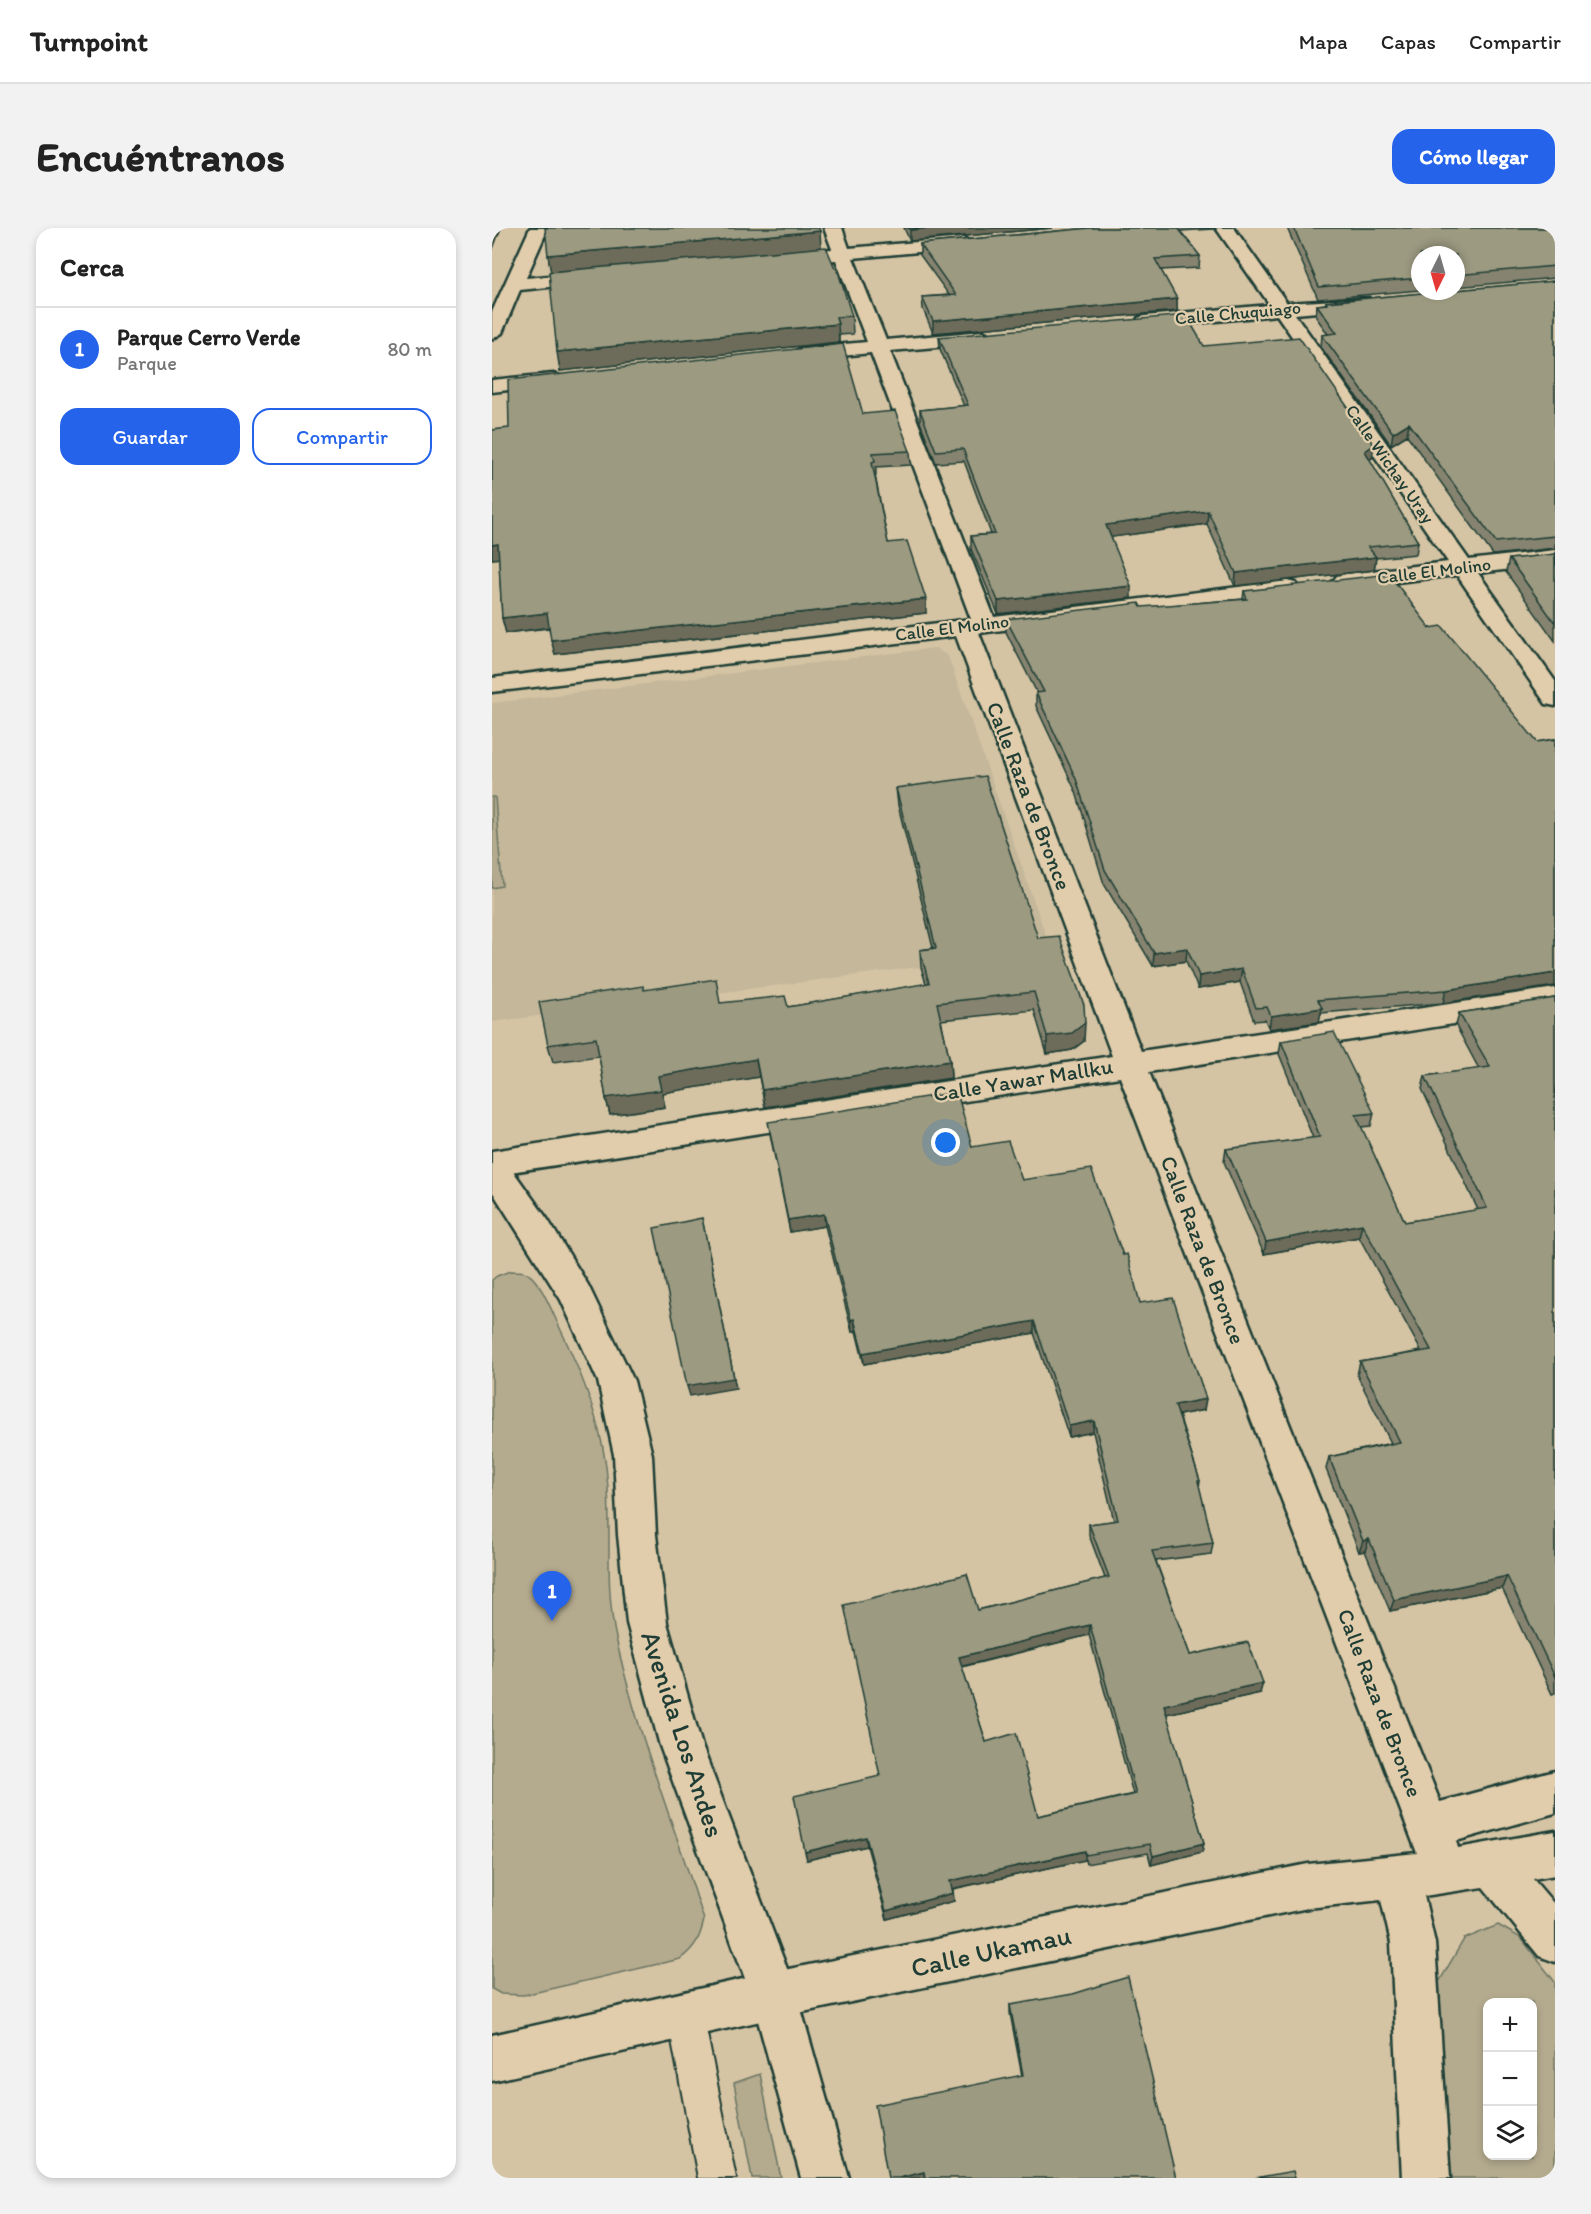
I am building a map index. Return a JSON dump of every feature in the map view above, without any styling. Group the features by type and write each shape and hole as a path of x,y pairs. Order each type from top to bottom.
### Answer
{"street":[{"path":"492,333 538,228"},
{"name":"Calle Raza de Bronce","path":"833,228 878,346 1130,1063 1446,1872"},
{"name":"Calle Wichay Uray","path":"1225,228 1555,699"},
{"path":"772,260 983,241"},
{"path":"514,285 608,276"},
{"name":"Calle Chuquiago","path":"1128,323 1378,301"},
{"path":"784,356 997,335"},
{"path":"492,386 574,378"},
{"name":"Calle El Molino","path":"492,685 975,625 1555,557"},
{"name":"Calle Yawar Mallku","path":"492,1165 1555,998"},
{"name":"Avenida Los Andes","path":"492,1165 576,1295 616,1381 633,1455 637,1535 646,1623 681,1746 774,1995 825,2178"},
{"path":"1429,1827 1555,1792"},
{"name":"Calle Ukamau","path":"492,2058 774,1995 1308,1886 1494,1866 1555,1853"},
{"path":"1494,1866 1555,1940"},
{"path":"1398,1877 1413,1943 1426,2178"}],"lane":[{"path":"685,2014 717,2178"}],"shaded area":[{"path":"935,648 948,656 1051,950 492,1022 492,703"},
{"path":"492,797 495,797 502,886 492,888"},
{"path":"510,1271 529,1275 544,1294 576,1363 597,1424 608,1488 609,1582 616,1638 645,1745 704,1920 696,1942 680,1959 524,1995 501,1994 492,1989 492,1280"},
{"path":"1498,1925 1521,1938 1555,1982 1555,2178 1445,2178 1439,1982 1464,1939"},
{"path":"760,2074 781,2178 752,2178 734,2083"}],"building":[{"path":"545,228 819,228 820,231 548,255"},
{"path":"1090,228 1178,228 1200,256 1155,259 1177,299 933,321 922,297 956,295 920,244"},
{"path":"1294,228 1555,228 1555,266 1465,274 1465,246 1411,246 1411,279 1319,287"},
{"path":"826,247 837,268 852,316 836,317 838,324 557,352 549,272"},
{"path":"1555,281 1555,536 1496,542 1409,423 1393,433 1322,335 1337,333 1317,305 1327,304 1326,302 1411,294 1411,300 1465,300 1465,289"},
{"path":"1186,315 1204,346 1299,337 1374,445 1365,451 1418,542 1368,547 1376,557 1236,573 1208,511 1106,525 1131,586 998,601 971,536 995,534 963,449 936,451 920,410 968,405 939,337"},
{"path":"843,344 863,414 895,411 910,451 873,453 875,461 872,462 888,543 907,541 926,599 551,640 547,613 502,618 498,544 492,545 492,430 509,428 508,380"},
{"path":"1555,554 1555,623 1509,559"},
{"path":"1389,574 1430,628 1442,626 1537,742 1555,739 1555,973 1446,990 1318,1000 1322,1008 1271,1016 1267,1007 1256,1008 1242,969 1199,976 1187,948 1154,953 1105,870 1076,779 1036,693 1044,692 1006,619 1139,603 1141,607 1247,599 1244,591"},
{"path":"985,776 1038,938 1059,936 1084,1005 1085,1023 1072,1033 1047,1036 1034,992 937,1003 950,1061 762,1090 756,1059 658,1076 661,1090 606,1098 596,1038 548,1045 539,1002 643,986 644,990 716,979 720,1003 785,996 788,1007 929,983 920,950 936,948 896,788"},
{"path":"1555,998 1555,1677 1507,1576 1394,1600 1369,1539 1363,1541 1329,1457 1400,1442 1360,1362 1431,1350 1362,1224 1266,1242 1226,1149 1320,1137 1281,1041 1334,1032 1374,1113 1356,1115 1405,1222 1487,1208 1425,1076 1490,1067 1459,1013"},
{"path":"957,1092 972,1147 1008,1141 1022,1180 1091,1169 1123,1255 1127,1254 1140,1303 1173,1298 1206,1399 1175,1405 1200,1481 1198,1481 1213,1543 1152,1551 1190,1655 1248,1642 1263,1683 1164,1705 1204,1843 1153,1856 1150,1844 1086,1855 1085,1851 950,1881 953,1893 886,1911 866,1837 805,1852 794,1796 880,1776 844,1605 967,1574 978,1610 1109,1577 1089,1524 1118,1520 1094,1421 1069,1426 1034,1321 863,1353 854,1319 851,1320 824,1214 788,1220 768,1122","holes":["1090,1625 1136,1794 1038,1816 1016,1733 986,1742 959,1657"]},
{"path":"702,1218 734,1378 687,1386 654,1228"},
{"path":"1128,1977 1176,2178 925,2178 924,2172 899,2178 888,2178 875,2105 1023,2075 1010,2005 1073,1994"},
{"path":"1293,2171 1295,2178 1255,2178"}],"place":[{"name":"Parque Cerro Verde","path":"552,1621"}]}
